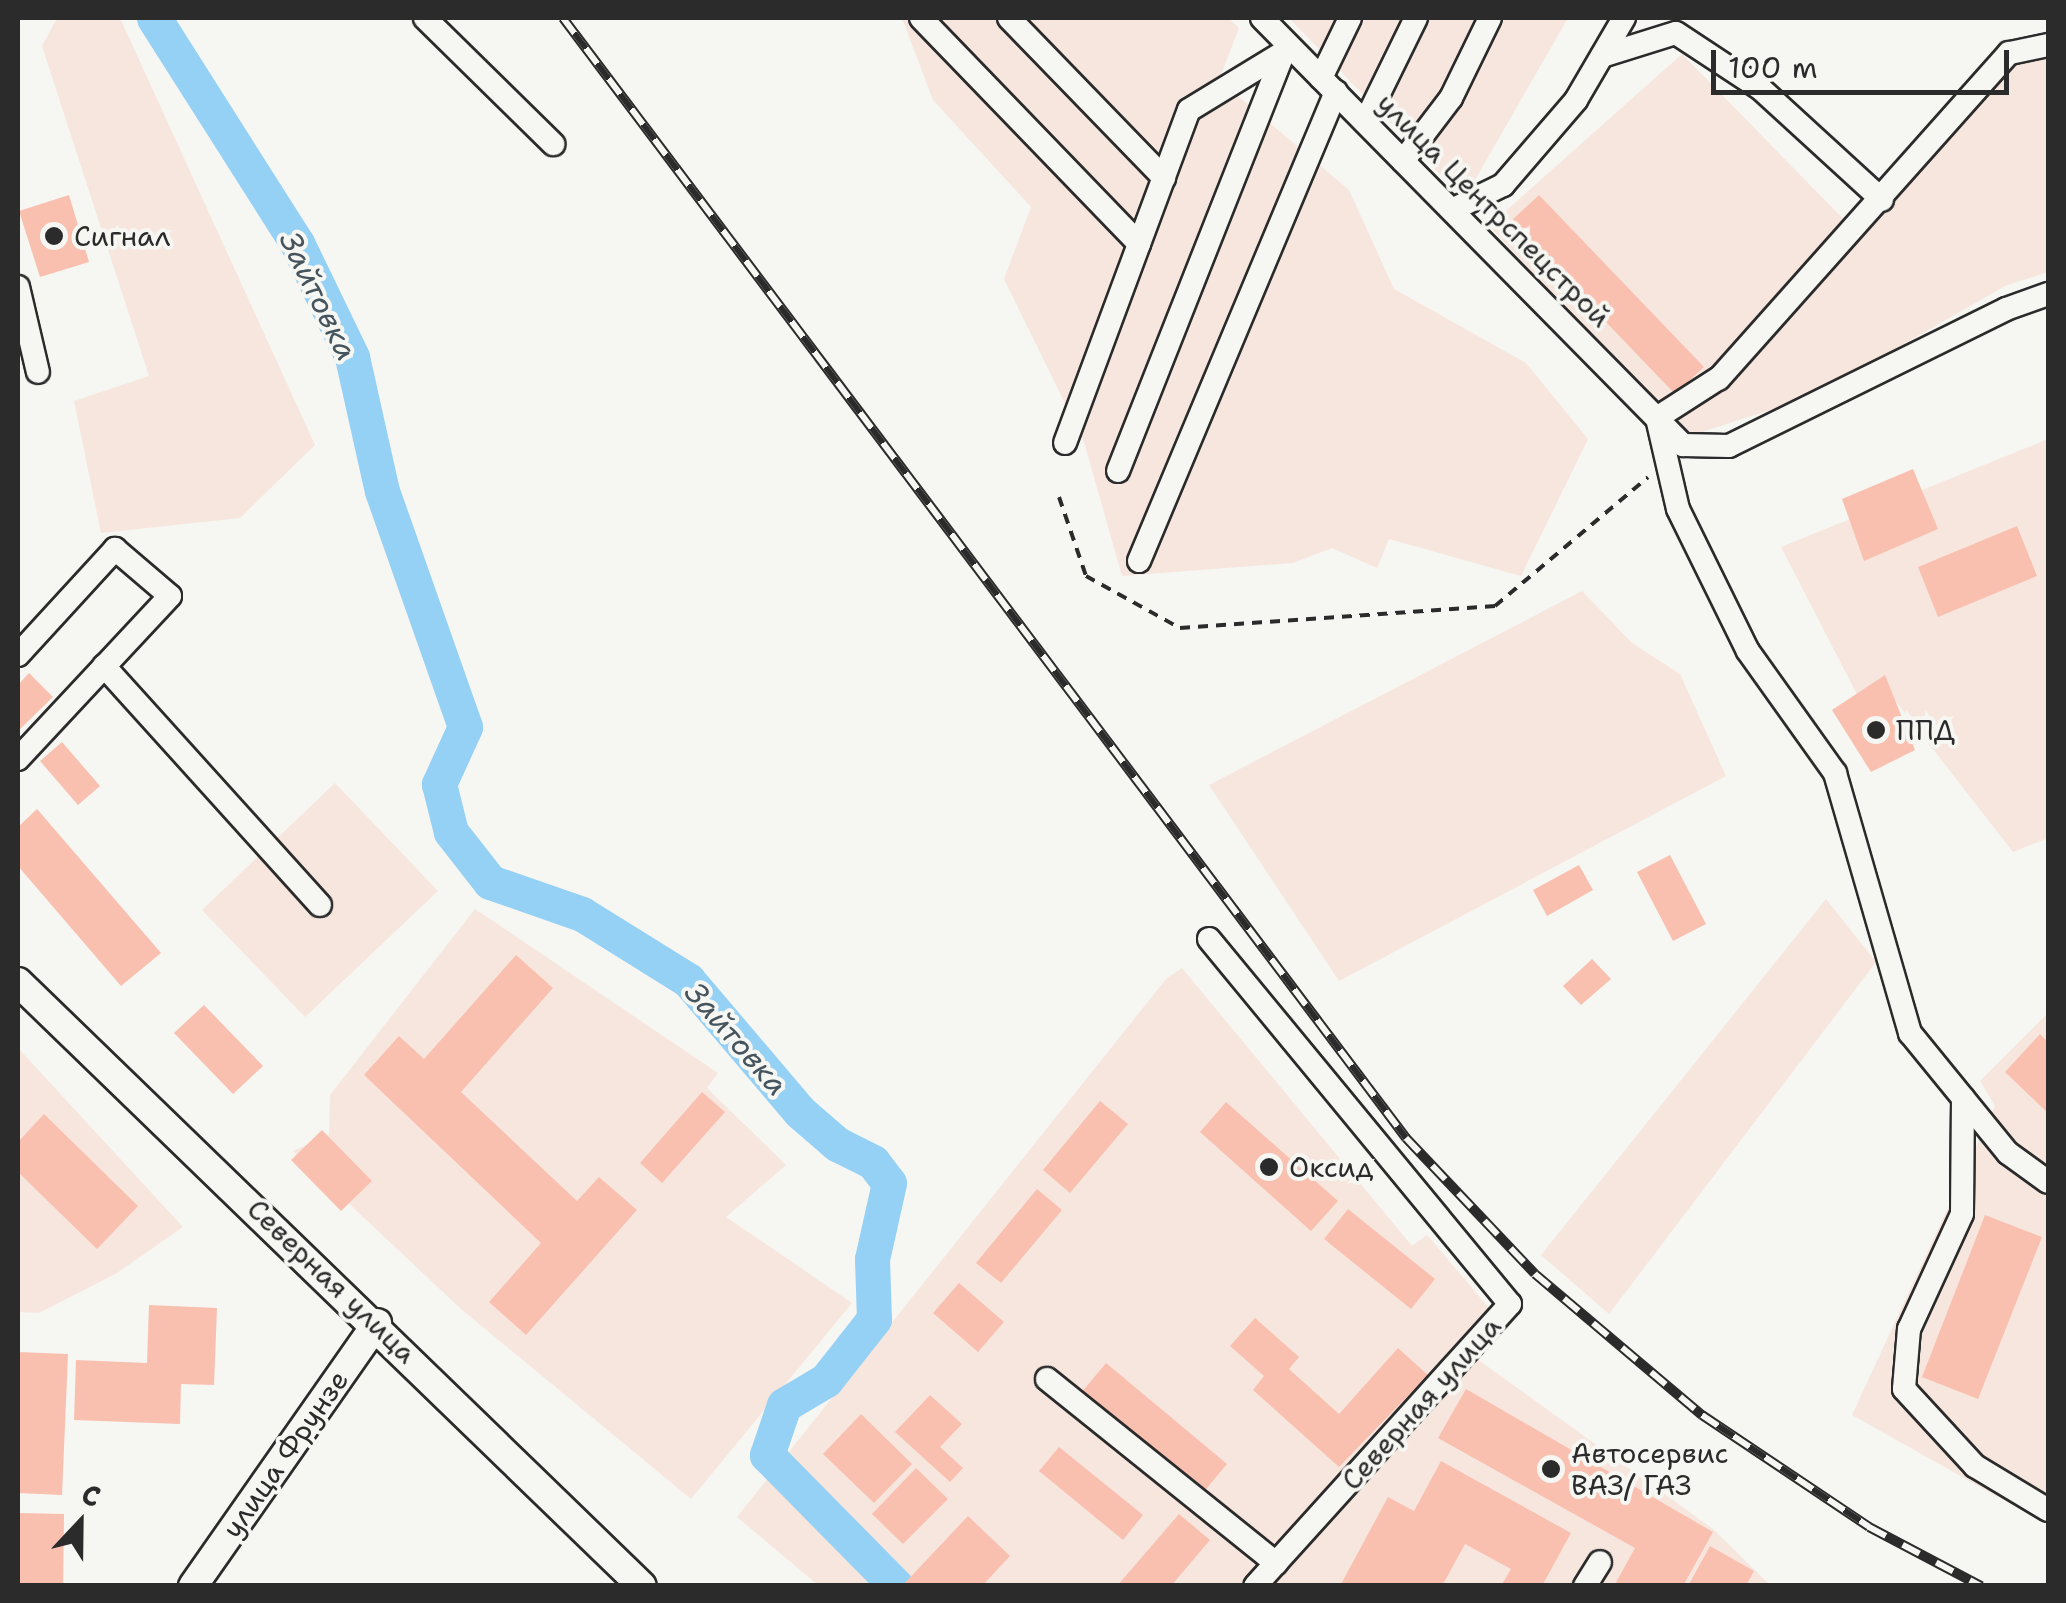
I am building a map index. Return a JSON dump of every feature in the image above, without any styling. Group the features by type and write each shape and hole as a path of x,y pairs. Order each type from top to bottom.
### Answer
{"main road":[{"name":"Северная улица","path":"18,982 376,1323 642,1586"},
{"name":"улица Фрунзе","path":"193,1586 376,1323"}],"street":[{"path":"425,18 553,144"},
{"path":"922,18 1139,244"},
{"path":"1009,18 1164,178"},
{"path":"1140,562 1328,85 1350,18"},
{"path":"1365,122 1416,18"},
{"path":"1403,161 1451,98 1490,18"},
{"path":"1452,210 1503,185 1576,100 1624,18"},
{"path":"1065,443 1189,110 1278,32"},
{"path":"1118,471 1278,32"},
{"name":"улица Центрспецстрой","path":"1278,32 1657,418 1675,453"},
{"path":"1602,56 1676,32 1761,89 1882,200"},
{"path":"1657,418 1719,378 1882,200 2009,53 2048,44"},
{"path":"18,286 38,372"},
{"path":"2048,294 2006,309 1729,446 1675,453 1678,510 1748,650 1835,773 1910,1033 2008,1153 2048,1182"},
{"path":"18,655 115,549 170,596 18,759"},
{"path":"104,666 320,905"},
{"name":"Северная улица","path":"1209,939 1510,1304 1255,1586"},
{"path":"1963,1098 1962,1214 1910,1329 1904,1389 1976,1466 2048,1510"},
{"path":"1047,1378 1276,1563"},
{"path":"1585,1586 1600,1562"}],"path":[{"path":"1059,497 1086,576 1180,628 1344,621 1495,606 1590,532 1675,453"}],"shaded area":[{"path":"57,18 120,18 315,445 240,518 101,533 74,401 149,376 42,46"},
{"path":"902,18 1228,18 1239,28 1219,80 1349,190 1394,289 1526,363 1588,439 1521,576 1389,539 1377,568 1332,548 1293,563 1122,576 1084,442 1004,279 1031,207 933,100"},
{"path":"1289,18 1568,18 1464,199"},
{"path":"2048,45 2048,272 2005,286 1813,396 1696,434 1676,425 1489,226 1682,54 1854,230 2017,54"},
{"path":"2048,439 2048,838 2013,852 1894,699 1865,710 1781,547"},
{"path":"1582,591 1632,643 1680,674 1726,776 1339,981 1209,785"},
{"path":"335,783 438,891 305,1017 202,910"},
{"path":"1826,899 1876,962 1609,1314 1541,1255"},
{"path":"475,909 718,1073 707,1088 786,1165 726,1217 852,1303 691,1499 461,1309 293,1151 329,1135 330,1095"},
{"path":"1182,968 1412,1246 1427,1235 1489,1308 1308,1522 1241,1585 818,1585 737,1517 1166,979"},
{"path":"2048,1013 2048,1525 1852,1415 1995,1106 1980,1081"},
{"path":"18,1048 183,1227 117,1273 39,1313 18,1312"},
{"path":"1477,1359 1713,1529 1770,1585 1272,1586"}],"building":[{"name":"Сигнал","path":"69,195 89,262 40,277 19,211"},
{"path":"1539,195 1704,367 1675,394 1510,222"},
{"path":"1913,469 1938,529 1864,561 1842,499"},
{"path":"2017,526 2037,576 1938,617 1918,567"},
{"path":"29,673 53,697 18,731 18,685"},
{"name":"ППД","path":"1885,675 1915,750 1871,772 1832,710"},
{"path":"62,742 100,786 78,805 40,761"},
{"path":"37,809 161,953 121,986 18,866 18,827"},
{"path":"1670,855 1706,924 1673,941 1637,872"},
{"path":"1579,865 1593,890 1547,916 1533,890"},
{"path":"516,955 553,988 461,1092 577,1201 599,1177 637,1210 526,1335 489,1302 541,1243 364,1075 399,1036 424,1059"},
{"path":"1592,959 1611,979 1581,1005 1563,986"},
{"path":"204,1005 263,1066 233,1094 174,1033"},
{"path":"2040,1034 2048,1042 2048,1113 2005,1072"},
{"path":"702,1092 725,1112 662,1183 640,1163"},
{"path":"1100,1101 1128,1124 1070,1193 1043,1170"},
{"name":"Оксид","path":"1226,1102 1338,1201 1311,1231 1200,1132"},
{"path":"44,1114 138,1206 97,1249 18,1172 18,1142"},
{"path":"322,1130 372,1181 341,1211 291,1160"},
{"path":"1037,1189 1062,1210 1001,1283 976,1263"},
{"path":"1348,1209 1435,1279 1411,1309 1324,1239"},
{"path":"1985,1215 2042,1237 1978,1399 1922,1377"},
{"path":"959,1283 1004,1322 978,1352 933,1313"},
{"path":"149,1305 217,1308 214,1385 181,1384 180,1424 74,1420 76,1360 147,1363"},
{"path":"1255,1318 1299,1357 1289,1369 1339,1414 1398,1348 1428,1375 1339,1467 1253,1390 1264,1376 1230,1346"},
{"path":"18,1352 68,1354 62,1495 18,1493"},
{"path":"1106,1363 1227,1464 1202,1494 1081,1393"},
{"name":"Автосервис ВАЗ/ ГАЗ","path":"1466,1389 1713,1532 1683,1586 1614,1586 1635,1548 1438,1438"},
{"path":"930,1395 962,1424 940,1447 963,1468 950,1482 895,1432"},
{"path":"861,1414 912,1464 874,1503 823,1454"},
{"path":"1059,1447 1143,1515 1123,1540 1039,1471"},
{"path":"1441,1461 1571,1533 1542,1586 1501,1586 1511,1569 1465,1544 1442,1586 1340,1586 1388,1497 1414,1511"},
{"path":"916,1468 948,1499 903,1544 872,1514"},
{"path":"20,1513 64,1514 63,1586 18,1586"},
{"path":"1179,1514 1210,1540 1171,1586 1117,1586"},
{"path":"968,1516 1010,1556 982,1586 902,1586"},
{"path":"1710,1546 1754,1571 1746,1586 1688,1586"}],"waterway":[{"name":"Зайтовка","path":"154,18 297,243 352,357 382,491 465,727 439,784 451,832 490,882 582,914 688,980 800,1112 837,1144 873,1162 889,1183 872,1259 874,1319 826,1380 784,1405 767,1455 896,1586"}],"railway":[{"path":"563,18 1406,1138 1535,1274 1702,1415 1869,1527 1981,1586"}],"place":[{"name":"Сигнал","path":"54,236"},
{"name":"ППД","path":"1876,730"},
{"name":"Оксид","path":"1269,1167"},
{"name":"Автосервис ВАЗ/ ГАЗ","path":"1551,1469"}]}
